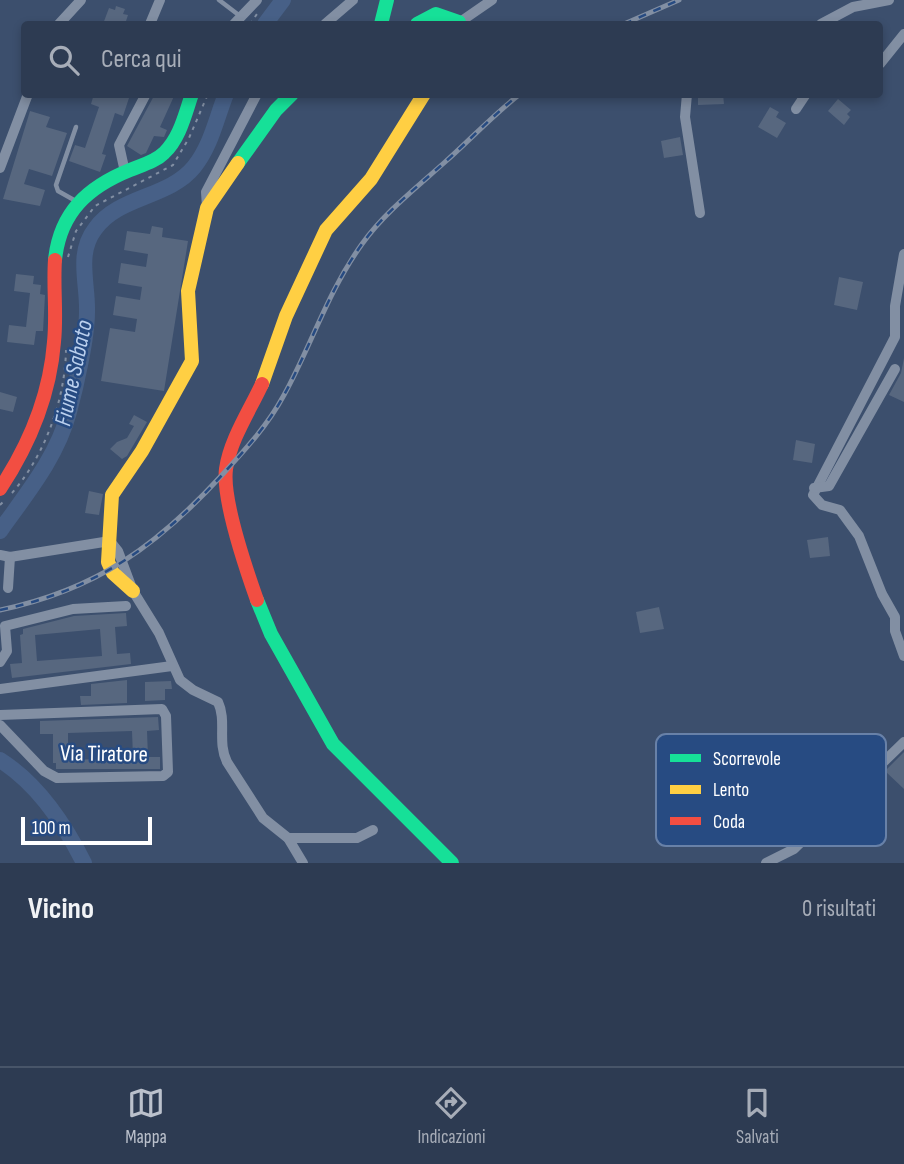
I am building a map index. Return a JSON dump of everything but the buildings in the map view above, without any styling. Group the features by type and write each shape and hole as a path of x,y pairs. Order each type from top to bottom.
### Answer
{"street":[{"path":"62,21 81,0"},
{"path":"151,21 160,0"},
{"path":"239,18 242,0"},
{"path":"239,18 257,0"},
{"path":"328,21 353,0"},
{"path":"381,21 387,0"},
{"path":"464,21 481,11 492,0"},
{"path":"827,21 853,8 889,0"},
{"path":"424,21 443,14 454,21"},
{"path":"883,60 904,34"},
{"path":"0,168 26,98"},
{"path":"125,172 119,145 144,98"},
{"path":"0,489 18,464 54,355 57,248 67,217 78,202 100,184 166,151 190,98"},
{"path":"133,591 113,573 108,559 110,502 115,488 142,451 192,361 188,291 207,208 206,192 255,98"},
{"path":"207,208 276,110 288,98"},
{"path":"422,98 371,179 326,230 311,259 286,316 270,367 234,444 227,481 235,533 249,578 271,634 306,700 333,744 452,863"},
{"path":"687,98 685,117 700,213"},
{"path":"796,109 803,98"},
{"path":"904,254 895,306 895,337 839,449 814,488 813,495 822,505 840,510 859,536 882,594 895,617 895,631 904,656"},
{"path":"814,488 829,486 895,369"},
{"path":"8,588 5,556 110,541"},
{"path":"110,541 118,551 133,591 159,633 172,666 185,685 218,702 222,715 223,754 227,762 263,818 288,838 303,863"},
{"path":"83,545 108,559"},
{"path":"0,662 7,651 5,626 73,610 126,606"},
{"path":"0,689 172,666"},
{"name":"Via Tiratore","path":"0,715 163,709 166,716 169,772 163,776 57,778 44,771 0,725"},
{"path":"886,759 904,742"},
{"path":"288,838 357,838 373,830"},
{"path":"766,863 796,846"}],"lane":[{"path":"219,0 239,18"},
{"path":"76,127 56,186 62,195 78,202"}],"path":[{"path":"68,257 76,230 94,206 173,164 189,138 206,98"},
{"path":"0,505 31,469 53,418 65,367 66,342"}],"waterway":[{"name":"Fiume Sabato","path":"267,21 283,0"},
{"name":"Fiume Sabato","path":"0,531 49,459 69,412 85,335 87,301 84,259 89,239 105,218 130,203 171,185 194,167 209,141 225,98"},
{"name":"Fiume Sabato","path":"0,760 26,781 49,806 84,863"}],"railway":[{"path":"631,21 679,0"},
{"path":"0,610 66,590 123,562 149,544 198,500 248,447 278,406 329,300 362,244 401,201 515,98"}],"traffic: fast":[{"path":"382,21 387,0"},
{"path":"423,21 436,14 456,21"},
{"path":"55,260 63,228 79,203 101,184 164,153 178,133 191,98"},
{"path":"238,163 276,110 288,98"},
{"path":"257,600 271,634 333,744 452,863"}],"traffic: slow":[{"path":"262,384 286,316 326,230 371,179 422,98"},
{"path":"133,591 113,573 108,562 112,495 142,451 192,361 188,291 207,208 238,163"}],"traffic: jam":[{"path":"0,489 29,437 48,381 55,332 55,260"},
{"path":"257,600 231,516 226,469 236,436 262,384"}]}
